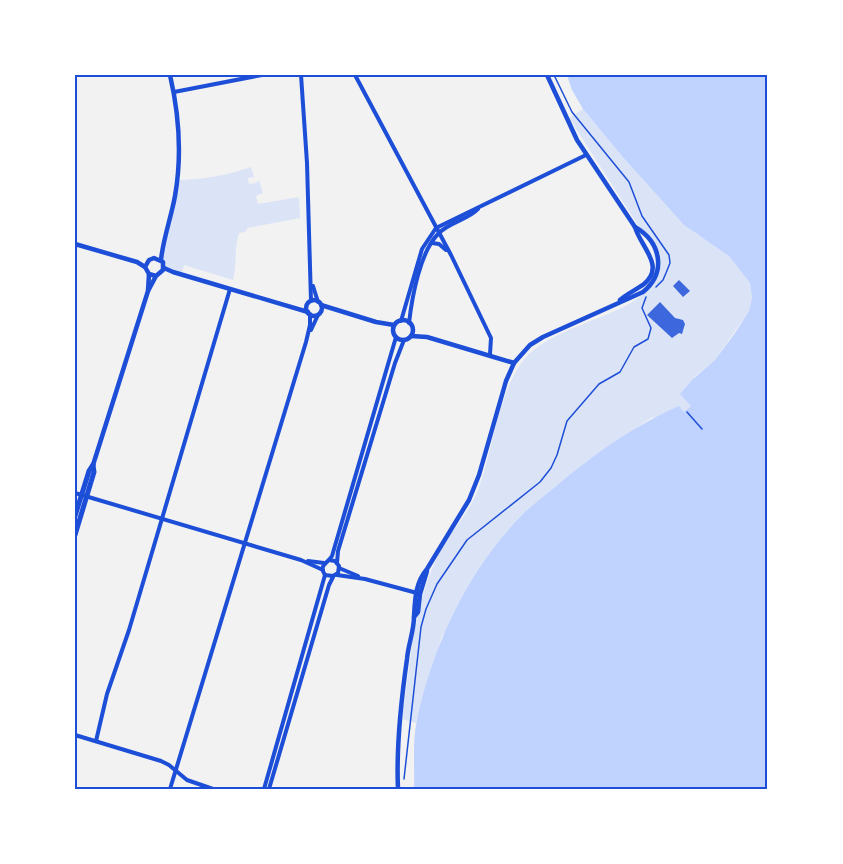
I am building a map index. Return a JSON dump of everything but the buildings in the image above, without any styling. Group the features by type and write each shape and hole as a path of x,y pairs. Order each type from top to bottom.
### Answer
{"main road":[{"path":"75,516 93,465"},
{"path":"75,535 81,495"}],"street":[{"path":"163,270 162,247 171,214 178,172 178,125 170,75"},
{"path":"174,92 262,75"},
{"path":"170,789 310,325 308,311 311,302 312,280 301,75"},
{"path":"355,75 451,255 491,338 490,354"},
{"path":"398,789 399,727 407,657 422,575 469,500 479,475 506,381 514,363 530,345 619,301 643,292 653,282 659,268 650,240 644,232 635,227 586,154 563,113 547,75"},
{"path":"394,328 401,321 422,249 436,228 586,154"},
{"path":"411,336 410,325 418,279 426,253 438,233 479,208"},
{"path":"432,243 444,246 451,255"},
{"path":"75,244 146,264 162,247"},
{"path":"154,258 161,260"},
{"path":"146,264 148,291"},
{"path":"163,270 287,306 308,311 320,308 339,311 394,328"},
{"path":"93,465 148,291 156,276 163,270"},
{"path":"148,274 156,276"},
{"path":"306,342 320,308 312,280"},
{"path":"96,741 107,694 129,630 230,289"},
{"path":"311,302 320,308"},
{"path":"401,321 427,337"},
{"path":"81,495 301,560 324,563 329,560 396,337 394,328"},
{"path":"418,593 365,579 339,568 337,563 338,551 404,340 411,336 427,337 514,363"},
{"path":"396,337 404,340"},
{"path":"301,560 335,576 365,579"},
{"path":"329,560 337,563"},
{"path":"264,789 324,572 324,563"},
{"path":"269,789 329,585 339,568"},
{"path":"75,735 161,761 187,780 213,789"}],"path":[{"path":"554,75 572,112 629,182 642,216 669,255 669,263 663,280 654,289"},
{"path":"404,780 421,627 437,584 467,540 540,482 551,468 557,455 567,421 599,384 620,372 634,347 648,339 651,328 642,308 648,294"},
{"path":"687,411 702,429"}],"shaded area":[{"path":"583,109 676,216 696,234 729,256 750,283 752,298 749,311 715,360 694,377 692,406 684,413 651,418 584,463 442,636 416,723 402,719 413,638 422,598 436,560 478,490 510,383 528,355 539,346 637,299 657,269 652,247 569,118"},
{"path":"251,167 254,177 248,178 249,184 259,180 263,193 256,196 258,204 299,197 300,218 248,228 245,232 239,233 233,280 184,265 181,275 164,268 162,247 177,180 214,176"}],"water":[{"path":"567,75 768,75 768,789 414,789 415,728 433,663 456,608 487,557 525,512 593,457 620,438 664,413 679,406 684,412 691,406 680,394 715,360 749,311 752,298 750,283 729,256 684,225 621,155 583,109 572,90"}]}
